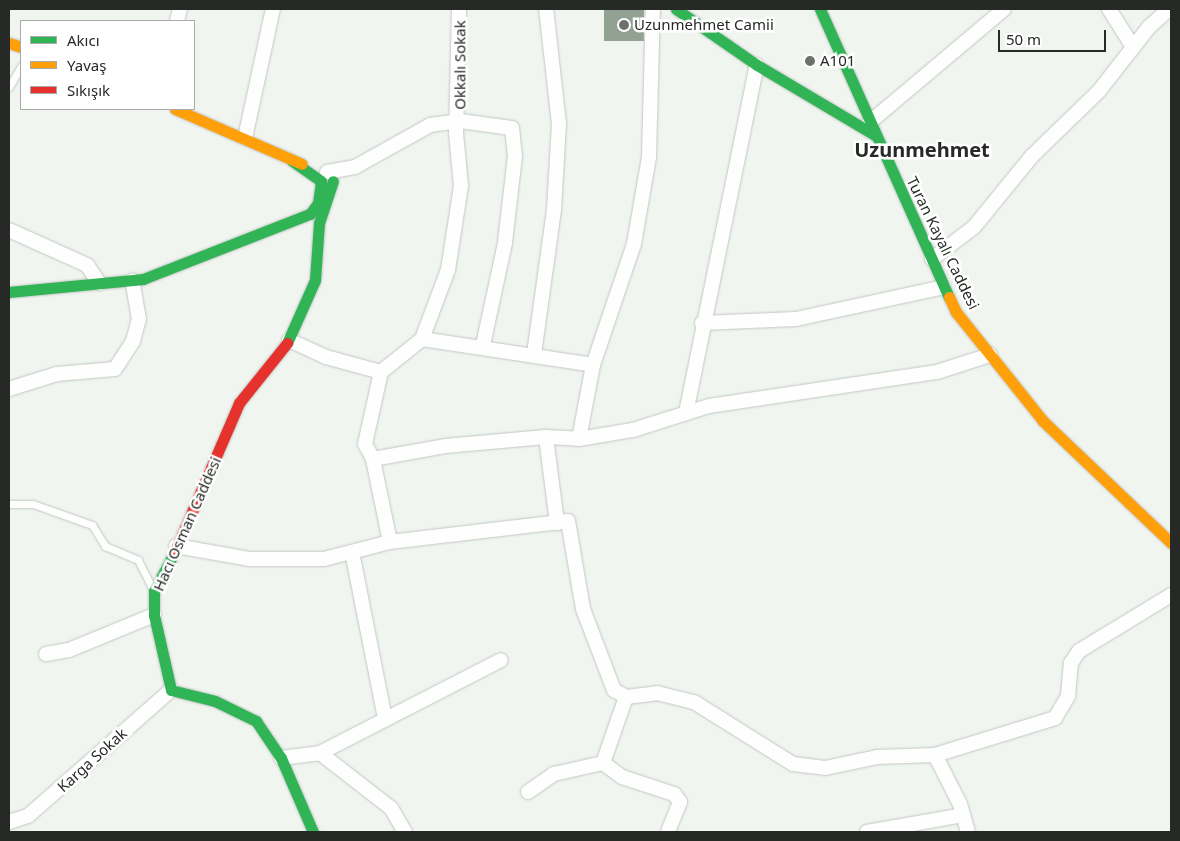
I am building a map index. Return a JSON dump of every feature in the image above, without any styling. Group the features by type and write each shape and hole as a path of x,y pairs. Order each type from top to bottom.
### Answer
{"street":[{"path":"245,138 273,9"},
{"name":"Okkalı Sokak","path":"459,9 460,121"},
{"path":"534,354 554,210 559,124 546,9"},
{"path":"579,440 592,365 634,244 649,157 653,9"},
{"path":"676,9 757,65 872,129 1004,9"},
{"name":"Turan Kayalı Caddesi","path":"820,9 872,129 956,312 1043,421 1171,544"},
{"path":"1110,9 1133,47"},
{"path":"932,259 974,227 1032,156 1099,92 1133,47 1169,9"},
{"path":"686,413 702,323 757,65"},
{"path":"177,110 245,138 327,178 355,167 430,125 460,121 512,128 513,137 505,243 483,345"},
{"path":"390,542 373,459 365,444 381,372 422,339 448,270 461,186 456,133 460,121"},
{"name":"Hacı Osman Caddesi","path":"171,690 154,615 154,591 198,506 239,403 288,340 315,280 314,218 327,178"},
{"path":"9,292 132,281 314,218"},
{"path":"9,230 88,265 99,283"},
{"path":"9,390 57,374 115,369 133,341 139,319 132,281"},
{"path":"702,323 796,319 944,287"},
{"path":"422,339 483,345 592,365"},
{"path":"288,340 326,357 381,372"},
{"path":"373,459 445,446 546,437 579,440 634,430 686,413 937,372 990,355"},
{"path":"546,437 558,522"},
{"path":"176,546 249,559 324,560 390,542 568,520 583,609 599,657 614,690 626,697 657,693 694,702 793,764 825,768 877,757 935,755 1055,718 1068,696 1071,663 1079,651 1171,595"},
{"path":"352,552 385,719"},
{"path":"46,654 68,650 154,615"},
{"path":"281,758 320,753 501,660"},
{"path":"171,690 215,702 256,721 281,758 314,832"},
{"name":"Karga Sokak","path":"9,822 28,816 171,690"},
{"path":"603,763 626,697"},
{"path":"320,753 391,808 405,832"},
{"path":"935,755 963,814 968,832"},
{"path":"528,792 554,774 603,763 622,777 674,794 680,802 668,832"},
{"path":"867,832 963,814"}],"lane":[{"path":"9,87 20,68"},
{"path":"9,504 33,504 92,525 105,546 143,565 154,591"}],"building":[{"name":"Uzunmehmet Camii","path":"604,9 644,9 644,41 604,41"}],"traffic: fast":[{"path":"676,9 757,65 875,135"},
{"path":"820,9 949,297"},
{"path":"9,292 143,279 310,214 318,203 321,181 292,161"},
{"path":"287,343 315,280 319,223 333,181"},
{"path":"175,551 154,591 154,615 171,690 215,701 256,721 281,758 313,832"}],"traffic: slow":[{"path":"9,43 20,47"},
{"path":"177,110 302,164"},
{"path":"949,297 956,312 1043,421 1171,543"}],"traffic: jam":[{"path":"175,551 239,403 287,343"}],"place":[{"name":"Uzunmehmet Camii","path":"624,25"},
{"name":"A101","path":"810,61"}],"district":[{"name":"Uzunmehmet","path":"922,149"}]}
